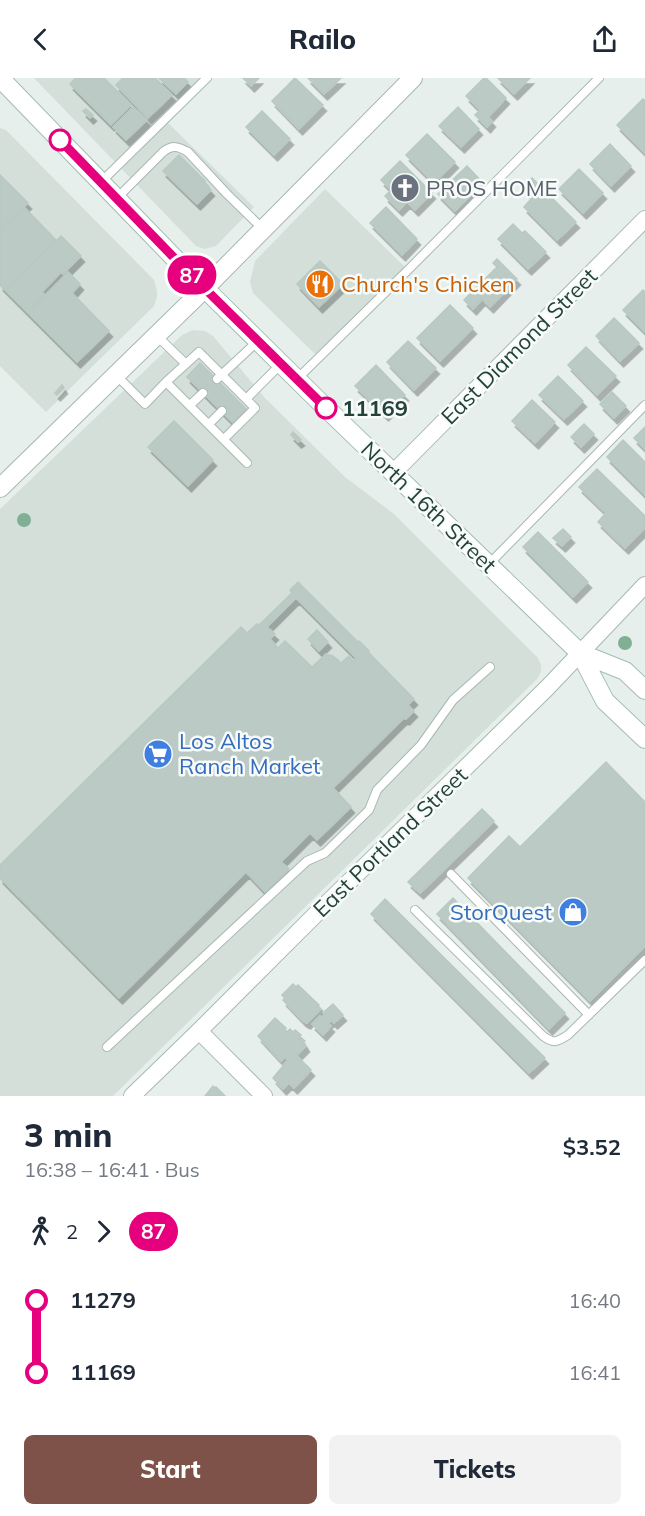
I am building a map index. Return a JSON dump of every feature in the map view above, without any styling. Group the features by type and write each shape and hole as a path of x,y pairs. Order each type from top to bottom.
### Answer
{"main road":[{"path":"0,488 205,288 413,78"},
{"name":"North 16th Street","path":"4,82 205,288 580,653 605,701 645,739"},
{"name":"North 16th Street","path":"580,653 625,671 645,690"}],"street":[{"name":"East Diamond Street","path":"393,473 645,219"},
{"name":"East Portland Street","path":"132,1096 481,754 645,585"},
{"path":"199,1031 264,1096"}],"lane":[{"path":"101,182 207,78"},
{"path":"297,379 599,78"},
{"path":"117,198 164,152 175,146 188,152 264,229"},
{"path":"156,335 186,364"},
{"path":"219,377 258,340"},
{"path":"116,375 145,404 199,352 219,377 255,408 224,439"},
{"path":"241,396 281,363"},
{"path":"166,382 248,463"},
{"path":"190,405 203,393"},
{"path":"489,564 645,405"},
{"path":"209,424 222,411"},
{"path":"107,1047 307,861 325,853 369,810 377,790 421,745 453,700 490,668"},
{"path":"451,874 589,1015"},
{"path":"415,910 550,1041 556,1042 568,1035 645,960"}],"shaded area":[{"path":"34,78 207,78 165,120 254,207 216,246 204,249 196,246"},
{"path":"0,128 6,130 154,280 157,291 154,306 46,412 0,366"},
{"path":"325,189 408,270 319,358 253,293 250,282 255,261"},
{"path":"193,330 205,331 213,336 265,398 345,477 394,514 538,658 541,672 537,679 113,1096 0,1096 0,509 182,335"}],"building":[{"path":"76,78 104,78 131,105 111,125 70,84"},
{"path":"123,78 155,78 172,95 148,118 116,85"},
{"path":"159,78 184,78 188,82 176,94"},
{"path":"243,78 259,78 251,86"},
{"path":"295,78 323,105 299,129 272,101"},
{"path":"308,78 341,78 324,94"},
{"path":"484,78 506,98 488,117 492,121 487,127 475,115 480,110 466,96"},
{"path":"498,78 530,78 514,94"},
{"path":"643,99 645,101 645,153 617,125"},
{"path":"133,107 147,120 126,140 113,127"},
{"path":"458,107 479,129 461,147 439,126"},
{"path":"86,109 93,115 90,118 83,111"},
{"path":"262,111 290,139 274,155 246,127"},
{"path":"427,134 455,162 434,183 406,155"},
{"path":"610,144 631,166 611,186 590,164"},
{"path":"179,155 211,190 197,204 163,171"},
{"path":"400,161 432,193 415,210 407,202 399,210 385,196 391,190 381,180"},
{"path":"467,166 483,183 455,211 438,194"},
{"path":"579,169 603,193 583,213 559,189"},
{"path":"0,175 28,203 0,231"},
{"path":"532,178 576,222 557,240 524,207 532,198 522,188"},
{"path":"24,207 56,240 6,291 0,285 0,231"},
{"path":"386,207 417,239 402,255 370,223"},
{"path":"513,224 522,233 525,231 546,252 528,269 498,239"},
{"path":"61,236 81,256 63,274 61,272 42,292 45,295 28,313 6,291"},
{"path":"497,259 517,279 490,307 482,299 473,309 464,300 497,267 493,263"},
{"name":"Church's Chicken","path":"320,261 343,284 319,307 297,284"},
{"path":"68,272 80,284 72,293 109,331 77,362 28,313"},
{"path":"643,290 645,292 645,332 623,310"},
{"path":"450,305 473,328 440,361 417,338"},
{"path":"614,318 639,343 620,361 596,336"},
{"path":"408,341 436,368 414,390 387,362"},
{"path":"586,347 616,376 597,395 568,365"},
{"path":"200,363 246,409 233,423 187,377"},
{"path":"376,365 405,395 385,415 355,386"},
{"path":"558,376 583,401 564,419 539,395"},
{"path":"62,385 64,388 57,395 55,393"},
{"path":"612,392 626,406 614,418 600,404"},
{"path":"532,400 555,422 535,443 512,421"},
{"path":"174,421 213,460 188,486 148,447"},
{"path":"584,424 594,434 581,447 571,437"},
{"path":"645,427 645,449 634,438"},
{"path":"293,432 301,440 298,442 291,435"},
{"path":"623,440 645,462 645,495 607,457"},
{"path":"597,469 645,516 645,528 625,548 598,522 606,513 579,487"},
{"path":"563,529 571,537 562,546 553,538"},
{"path":"538,532 588,582 573,597 523,547"},
{"path":"298,582 359,641 414,699 408,705 414,711 406,719 404,718 333,788 351,807 317,840 310,833 281,862 289,869 265,892 246,872 119,998 0,878 0,865 241,627 247,633 257,624 258,626 292,593 290,590","holes":["296,598 356,658 353,661 349,656 341,663 333,656 326,654 312,667 285,641 278,648 270,639 275,634 267,627"]},
{"path":"317,630 328,642 319,651 308,639"},
{"name":"StorQuest","path":"606,762 645,802 645,946 590,1001 468,878 509,836 520,847"},
{"path":"482,809 494,821 420,893 408,882"},
{"path":"453,898 565,1013 549,1029 437,914"},
{"path":"385,899 545,1058 529,1073 371,914"},
{"path":"293,984 296,987 298,985 321,1009 307,1023 283,1000 285,998 282,995"},
{"path":"333,1004 343,1015 334,1023 331,1020 328,1023 331,1026 323,1035 312,1024 320,1016 322,1018 324,1012"},
{"path":"275,1018 286,1028 284,1029 287,1032 290,1029 293,1032 295,1030 301,1035 299,1039 306,1046 297,1055 295,1054 311,1070 294,1088 289,1083 283,1089 273,1078 288,1060 285,1057 281,1061 258,1036"},
{"path":"213,1086 216,1087 225,1096 205,1096"}],"bus line":[{"name":"87","path":"60,140 183,267 326,408"}],"place":[{"name":"PROS HOME","path":"405,188"},
{"name":"Church's Chicken","path":"320,284"},
{"name":"11169","path":"326,408"},
{"name":"Los Altos Ranch Market","path":"158,754"},
{"name":"StorQuest","path":"573,912"}]}
